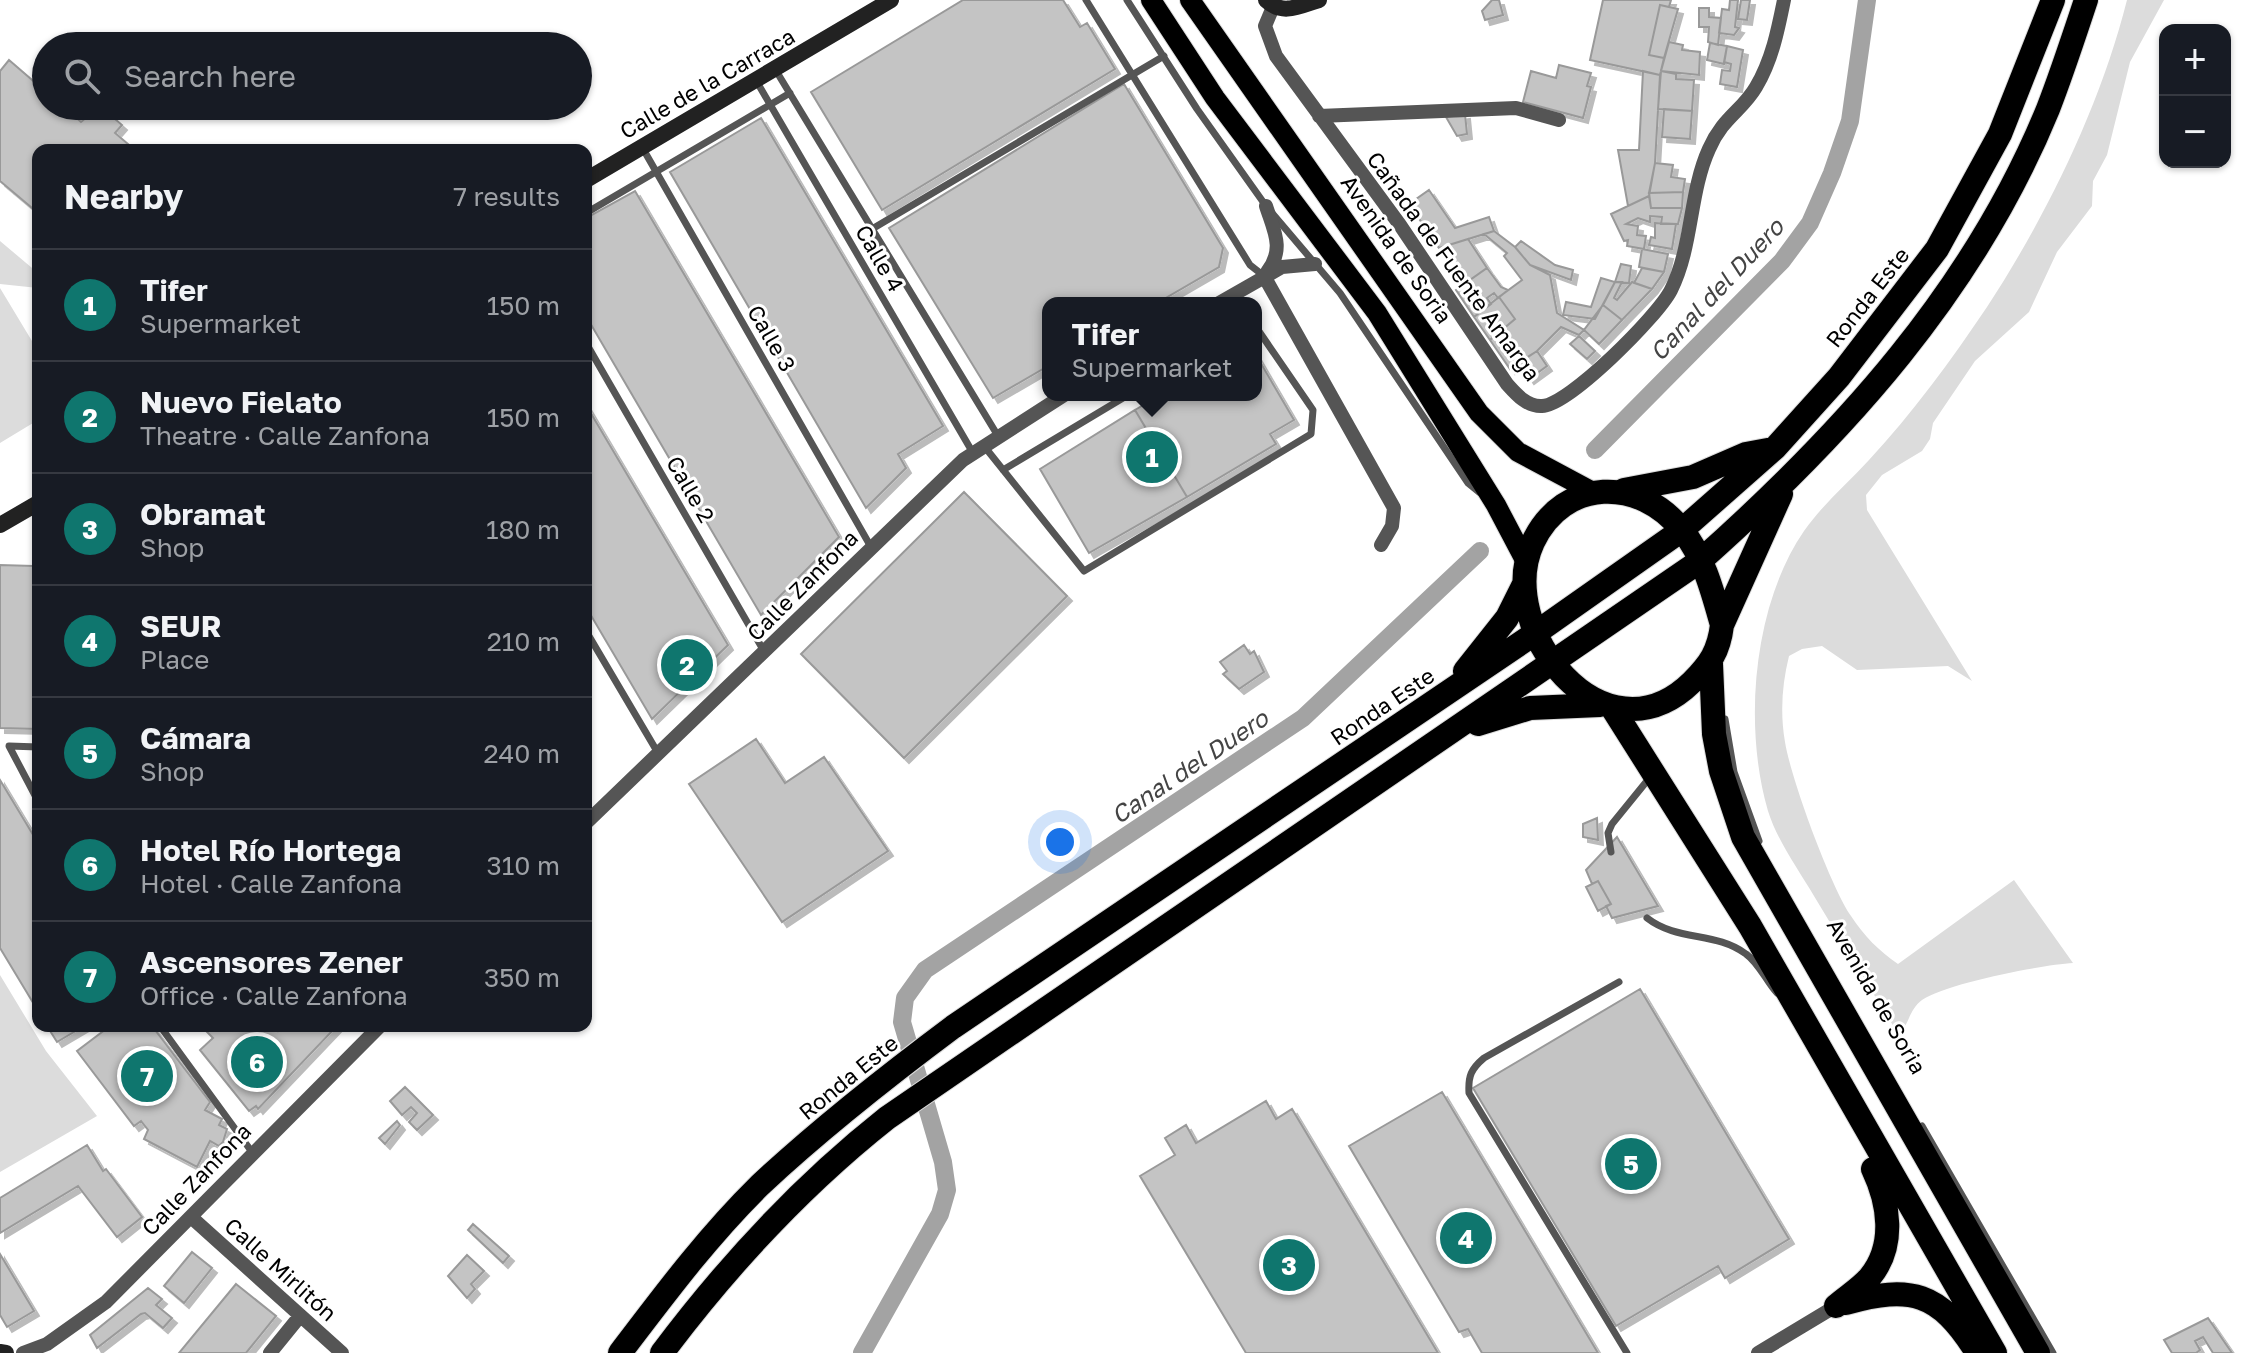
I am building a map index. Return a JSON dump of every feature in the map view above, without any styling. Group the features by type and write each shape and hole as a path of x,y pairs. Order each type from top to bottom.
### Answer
{"highway":[{"name":"Ronda Este","path":"620,1353 679,1275 758,1187 877,1083 953,1027 1537,632 1682,530 1775,448 1839,377 1937,249 2000,134 2053,0"},
{"path":"662,1353 705,1296 784,1208 831,1163 887,1118 964,1062 1457,730 1700,561 1784,486 1863,402 1940,307 2002,203 2047,110 2086,0"},
{"path":"1446,694 1498,631 1538,533 1551,516 1567,503 1593,492 1624,490 1693,477 1746,454 1775,448"},
{"path":"1457,730 1530,708 1640,709 1664,703 1718,644 1784,486"},
{"path":"1624,490 1658,508 1682,530 1700,561 1718,644"},
{"path":"1524,572 1537,632 1553,662 1576,689 1606,707 1655,771 1995,1353"},
{"name":"Avenida de Soria","path":"1718,644 1714,734 1721,771 1743,837 2038,1353"},
{"path":"1806,1025 1886,1195 1888,1221 1884,1248 1870,1277 1836,1306"},
{"path":"1836,1306 1884,1293 1916,1297 1938,1306 1957,1321 1977,1353"}],"main road":[{"path":"1151,0 1210,91 1377,313 1496,505 1524,572"},
{"name":"Avenida de Soria","path":"1190,0 1479,413 1518,452 1593,492"}],"street":[{"name":"Calle de la Carraca","path":"592,176 891,0"},
{"path":"1270,4 1289,10 1319,0"},
{"name":"Cañada de Fuente Amarga","path":"1270,4 1265,26 1276,56 1400,225 1507,384 1520,398 1541,406 1561,400 1644,325 1671,291 1687,245 1707,154 1720,125 1756,88 1775,44 1784,0"},
{"path":"1319,116 1516,108 1559,120"},
{"path":"1264,276 1277,260 1279,247 1266,206"},
{"path":"1229,297 1282,267 1315,264"},
{"path":"1264,276 1394,508 1392,526 1381,545"},
{"name":"Calle Zanfona","path":"592,808 659,755 871,547 978,450 1054,401"},
{"path":"0,525 32,506"},
{"name":"Calle Zanfona","path":"30,1352 106,1302 374,1032"},
{"name":"Calle Mirlitón","path":"191,1217 342,1353"},
{"path":"1758,1353 1836,1306"},
{"path":"270,1353 300,1316"}],"lane":[{"path":"1086,0 1250,265 1264,276"},
{"path":"1127,0 1197,109 1266,206 1340,293 1468,483 1496,505"},
{"path":"872,229 1164,56"},
{"path":"775,69 998,436"},
{"name":"Calle 4","path":"756,80 978,450 1003,470 1084,571 1311,434 1313,410 1262,336"},
{"path":"592,209 790,93"},
{"name":"Calle 3","path":"642,147 871,547"},
{"name":"Calle 2","path":"592,353 765,653"},
{"path":"1003,470 1118,401"},
{"path":"592,641 659,755"},
{"path":"1718,644 1723,692"},
{"path":"1724,706 1734,772 1754,831 1766,854"},
{"path":"32,747 9,746 32,790"},
{"path":"1611,852 1608,833 1612,824 1655,771"},
{"path":"1647,918 1664,931 1722,942 1750,956 1806,1025"},
{"path":"1619,982 1484,1058 1472,1068 1468,1079 1469,1093 1627,1353"},
{"path":"164,1032 252,1152"},
{"path":"1919,1122 2053,1353"}],"shaded area":[{"path":"2127,0 2164,0 2130,62 2107,155 2093,181 2092,206 2057,252 2029,312 1975,361 1933,423 1930,439 1922,451 1882,475 1866,495 1867,510 1972,681 1948,666 1857,670 1822,646 1802,649 1789,656 1782,699 1783,720 1795,780 1812,831 1842,901 1872,943 1898,964 2014,880 2073,963 1995,976 1934,994 1918,1004 1899,1035 1788,854 1768,811 1760,778 1755,705 1764,630 1773,594 1804,531 1931,386 2009,272 2051,198 2087,120"},
{"path":"0,241 32,268 32,287 0,284"},
{"path":"0,288 32,341 32,424 0,443"},
{"path":"0,975 32,1032 97,1116 0,1172"}],"building":[{"path":"963,0 1063,0 1080,27 1087,23 1115,69 882,210 811,92"},
{"path":"1492,0 1499,0 1503,15 1485,20 1482,11"},
{"path":"1603,0 1671,0 1669,7 1660,5 1649,55 1664,58 1660,75 1590,60"},
{"path":"1730,0 1738,0 1735,27 1739,28 1734,35 1719,33 1722,9 1729,10"},
{"path":"1741,0 1750,0 1747,20 1738,19"},
{"path":"1660,5 1678,9 1664,58 1649,55"},
{"path":"1699,8 1709,8 1709,17 1721,18 1718,45 1708,42 1709,27 1699,27"},
{"path":"1669,42 1683,45 1682,50 1700,52 1699,75 1661,71"},
{"path":"1710,43 1727,46 1724,64 1707,60"},
{"path":"1727,46 1743,50 1737,87 1720,84 1722,70 1730,71 1731,64 1724,62"},
{"path":"9,60 32,80 32,120 116,120 122,125 115,133 128,144 32,144 32,208 0,181 0,71"},
{"path":"1559,65 1591,73 1587,86 1591,87 1583,118 1523,102 1531,71 1556,78"},
{"path":"1643,71 1660,75 1655,163 1649,196 1628,206 1618,150 1639,150"},
{"path":"1661,71 1676,74 1676,79 1694,80 1692,111 1658,109"},
{"path":"1124,84 1223,248 1219,267 1167,297 1042,297 1042,369 993,398 889,228"},
{"path":"1664,109 1692,111 1690,139 1662,137"},
{"path":"1465,114 1467,134 1457,136 1446,117"},
{"path":"761,118 943,426 898,454 906,468 866,508 670,172"},
{"path":"1655,163 1673,165 1671,177 1685,179 1683,192 1649,193"},
{"path":"1429,190 1455,228 1489,217 1494,231 1439,248 1409,204"},
{"path":"635,191 839,537 761,615 592,326 592,215"},
{"path":"1683,192 1682,208 1651,208 1649,193"},
{"path":"1649,196 1651,208 1682,208 1678,224 1661,224 1662,217 1650,216 1650,222 1638,218 1626,224 1638,226 1637,235 1646,236 1644,249 1627,246 1628,240 1624,241 1611,214"},
{"path":"1655,223 1676,224 1672,249 1649,245 1651,237 1655,238"},
{"path":"1494,231 1515,247 1530,265 1550,275 1557,313 1584,330 1579,335 1561,327 1537,351 1510,369 1490,340 1515,319 1499,297 1522,280 1504,256 1507,253 1484,234"},
{"path":"1468,239 1487,268 1464,284 1439,248"},
{"path":"1521,241 1555,265 1573,270 1571,280 1530,265 1515,247"},
{"path":"1642,249 1668,254 1664,272 1639,267"},
{"path":"1621,264 1631,266 1629,283 1615,282"},
{"path":"1487,268 1501,287 1508,290 1498,298 1494,293 1487,298 1491,304 1474,317 1456,290"},
{"path":"1642,268 1664,272 1652,289 1634,283"},
{"path":"1601,278 1615,282 1595,319 1563,315 1566,302 1591,307"},
{"path":"1615,282 1622,282 1614,298 1617,300 1632,282 1652,289 1622,320 1603,305"},
{"path":"1499,297 1515,319 1490,340 1474,317"},
{"path":"1603,305 1622,320 1599,344 1584,330"},
{"path":"1579,336 1595,351 1587,359 1570,344"},
{"path":"1537,351 1547,366 1529,379 1518,363"},
{"path":"1262,365 1294,420 1270,434 1276,444 1187,497 1135,410 1150,401 1262,401"},
{"path":"1135,410 1187,497 1089,553 1040,469"},
{"path":"592,415 728,645 652,719 592,617"},
{"path":"964,492 1067,596 904,758 801,654"},
{"path":"0,565 32,566 32,729 0,728"},
{"path":"1244,645 1250,654 1254,651 1264,672 1239,689 1223,674 1227,671 1220,662"},
{"path":"756,739 785,783 824,757 888,851 782,922 689,784"},
{"path":"0,780 32,833 32,1001 0,948"},
{"path":"1597,818 1598,840 1583,837 1583,824"},
{"path":"1617,837 1658,906 1612,918 1606,906 1611,904 1598,881 1592,884 1586,870"},
{"path":"1598,881 1611,904 1598,911 1586,887"},
{"path":"1640,989 1789,1239 1725,1278 1718,1266 1616,1326 1473,1088"},
{"path":"51,1032 74,1032 57,1042"},
{"path":"102,1032 157,1032 210,1102 205,1110 222,1119 219,1125 227,1129 223,1142 219,1146 210,1141 197,1167 144,1139 148,1130 141,1121 134,1126 77,1051"},
{"path":"207,1032 331,1032 258,1109 256,1106 249,1111 200,1050 213,1038"},
{"path":"405,1087 433,1115 417,1130 409,1122 417,1113 411,1107 402,1115 390,1101"},
{"path":"1442,1092 1598,1353 1482,1353 1468,1329 1459,1332 1349,1146"},
{"path":"1266,1101 1276,1119 1292,1109 1438,1353 1246,1353 1140,1176 1175,1155 1165,1138 1186,1125 1196,1143"},
{"path":"397,1121 400,1125 385,1144 379,1138"},
{"path":"87,1145 103,1171 106,1169 142,1217 117,1237 78,1186 0,1233 0,1198"},
{"path":"473,1224 509,1256 503,1263 468,1230"},
{"path":"192,1252 212,1268 184,1303 164,1286"},
{"path":"0,1254 34,1311 7,1327 0,1315"},
{"path":"467,1255 484,1271 471,1284 475,1289 467,1298 448,1276"},
{"path":"236,1284 276,1316 246,1353 179,1353"},
{"path":"148,1288 162,1299 156,1305 172,1318 163,1328 145,1313 141,1314 97,1348 90,1335"},
{"path":"2208,1318 2232,1353 2213,1353 2203,1337 2195,1341 2200,1350 2196,1353 2172,1353 2164,1340"}],"waterway":[{"name":"Canal del Duero","path":"1595,450 1782,261 1810,223 1850,121 1867,0"},
{"name":"Canal del Duero","path":"862,1353 940,1214 947,1190 943,1162 902,1022 905,998 925,970 1303,718 1480,551"}],"place":[{"name":"Tifer","path":"1152,457"},
{"name":"Nuevo Fielato","path":"687,665"},
{"name":"Hotel Río Hortega","path":"257,1062"},
{"name":"Ascensores Zener","path":"147,1076"},
{"name":"Cámara","path":"1631,1164"},
{"name":"SEUR","path":"1466,1238"},
{"name":"Obramat","path":"1289,1265"}]}
